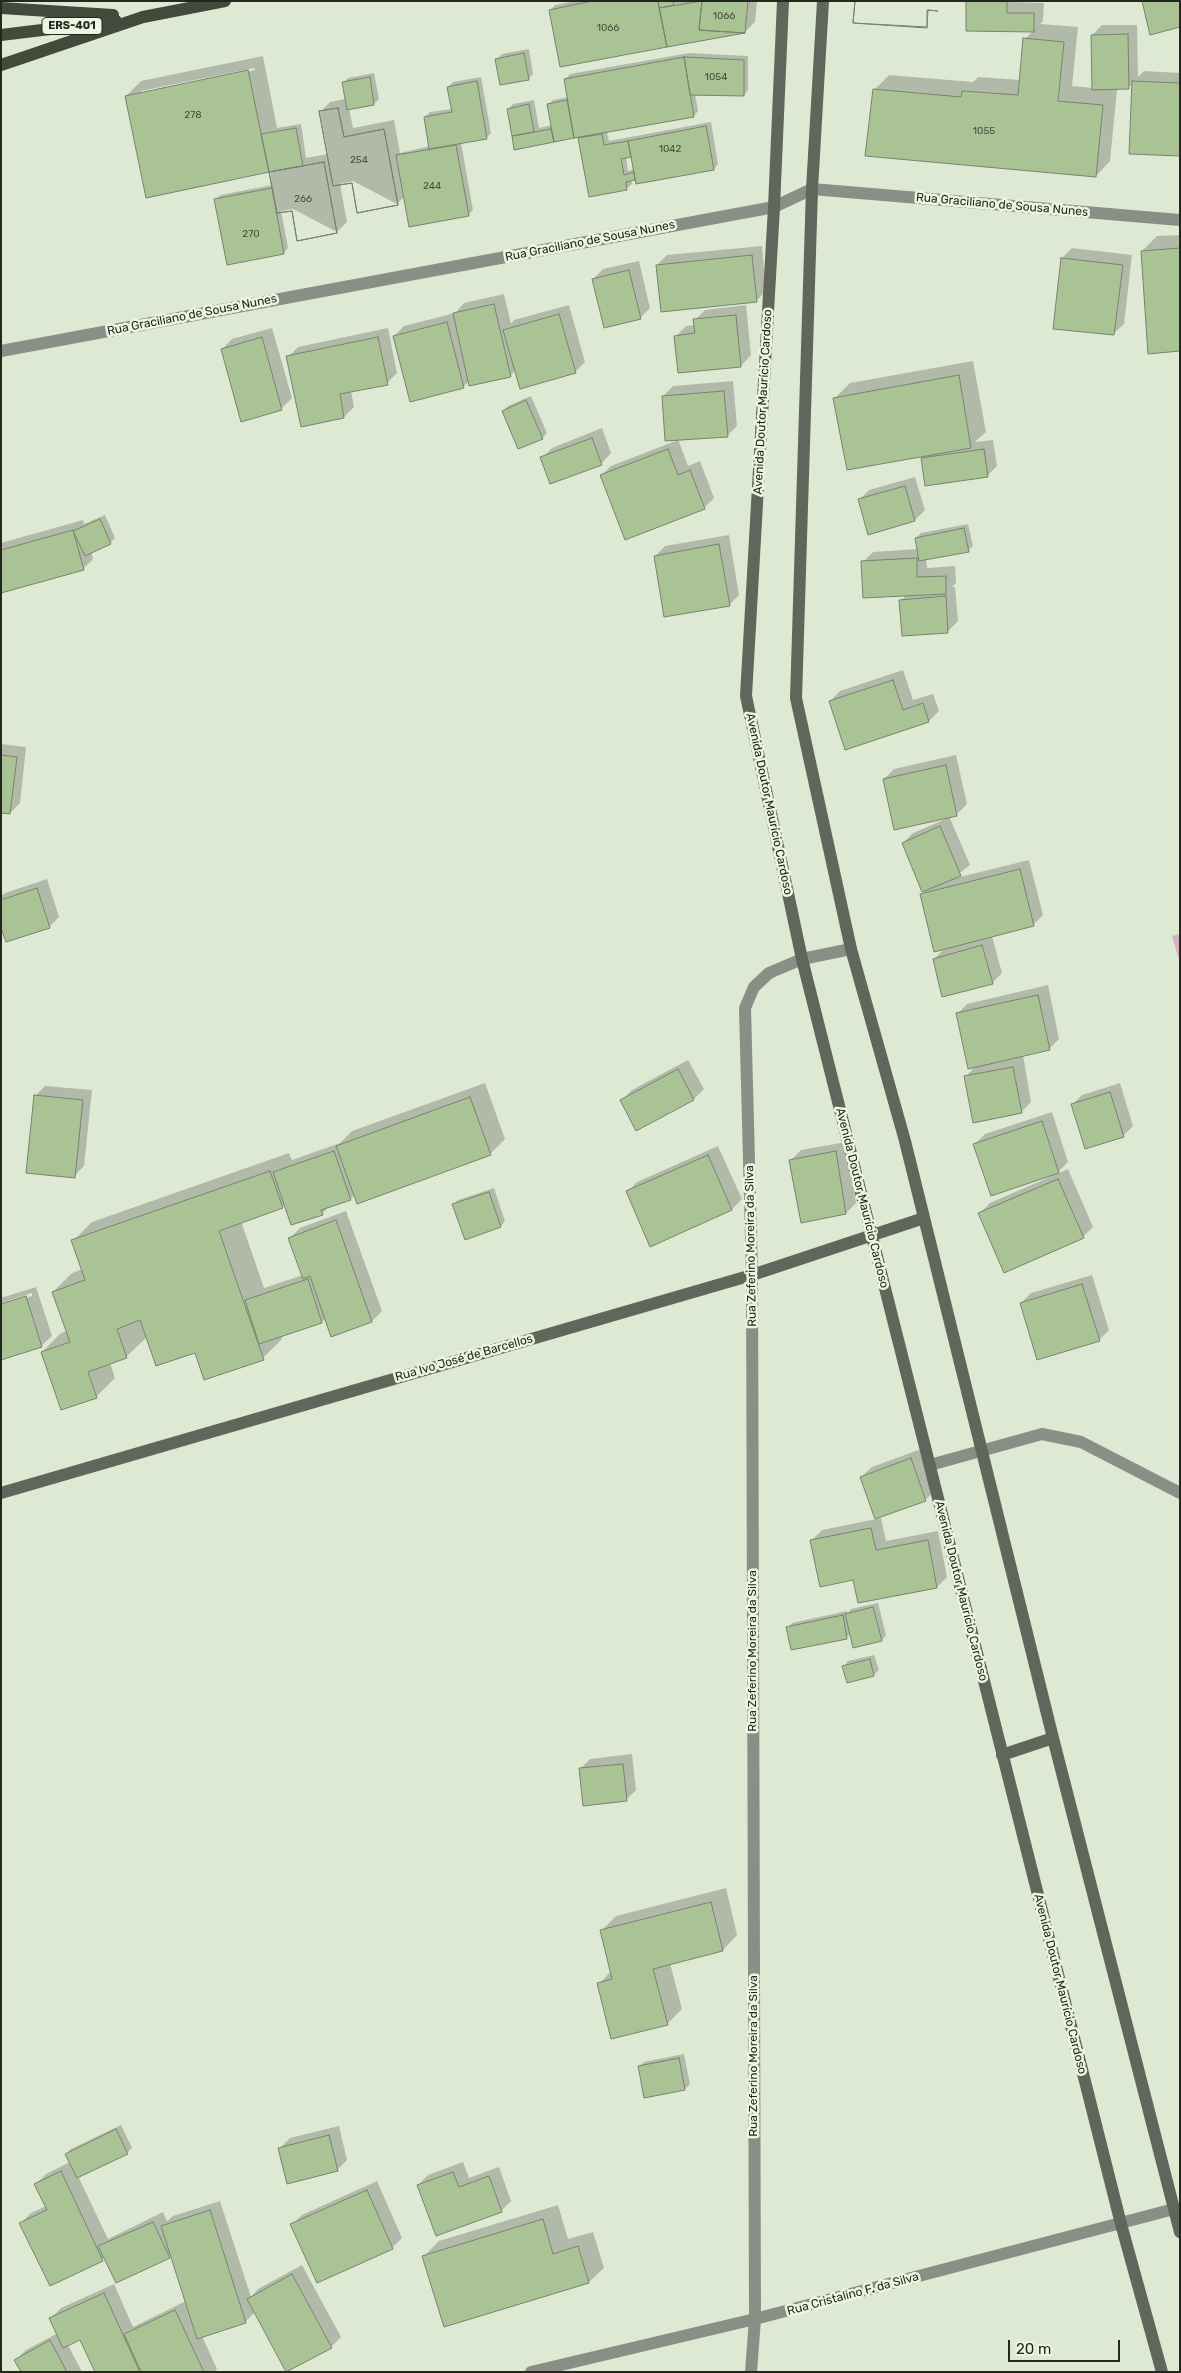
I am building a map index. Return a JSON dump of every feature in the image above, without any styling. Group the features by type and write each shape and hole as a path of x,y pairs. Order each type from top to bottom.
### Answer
{"main road":[{"name":"ERS-401","path":"1,35 143,17 225,1"},
{"path":"1,8 143,17"},
{"path":"1,65 143,17"}],"street":[{"name":"Avenida Doutor Maurício Cardoso","path":"783,1 774,207 746,696 802,959 1121,2224 1162,2372"},
{"path":"823,1 812,189 796,698 852,949 924,1218 1053,1738 1180,2232"},
{"name":"Rua Graciliano de Sousa Nunes","path":"1,351 774,207 812,189 1180,220"},
{"name":"Rua Zeferino Moreira da Silva","path":"751,2372 755,2319 752,1275 745,1008 754,987 769,973 802,959 852,949"},
{"name":"Rua Ivo José de Barcellos","path":"1,1493 752,1275 924,1218"},
{"path":"930,1465 1042,1434 1081,1442 1180,1494"},
{"path":"1002,1755 1053,1738"},
{"name":"Rua Cristalino F. da Silva","path":"531,2372 755,2319 1174,2209"}],"shaded area":[{"path":"1180,934 1180,963 1172,936"}],"building":[{"path":"592,1 658,1 667,47 560,67 549,10"},
{"path":"658,1 673,1 674,5 659,8"},
{"path":"702,1 748,1 745,33 699,30"},
{"path":"702,1 699,30 745,33 667,47 659,8"},
{"path":"966,1 1007,1 1007,13 1034,13 1034,32 966,31"},
{"path":"1142,1 1180,1 1180,27 1150,35"},
{"path":"928,10 927,28 853,23 927,27"},
{"path":"1128,34 1129,89 1092,90 1091,35"},
{"path":"1023,38 1064,42 1058,101 1103,105 1096,177 865,156 873,89 961,97 962,91 1018,95"},
{"path":"524,53 529,80 500,85 495,59"},
{"path":"684,57 694,117 574,138 564,79"},
{"path":"684,57 744,60 744,96 690,95"},
{"path":"248,70 269,172 146,198 125,96"},
{"path":"370,77 374,105 347,110 342,82"},
{"path":"477,81 487,139 429,149 424,117 452,112 447,87"},
{"path":"1132,81 1180,83 1180,156 1129,154"},
{"path":"567,100 574,138 554,142 547,104"},
{"path":"529,104 534,132 512,136 507,109"},
{"path":"338,108 344,137 384,129 398,205 357,213 352,183 333,186 319,111"},
{"path":"338,108 344,137 384,129 398,205 357,213 352,183 333,186 319,111"},
{"path":"706,126 714,170 636,184 628,141"},
{"path":"296,128 303,166 269,172 261,134"},
{"path":"551,129 554,142 514,150 512,136"},
{"path":"602,134 604,145 628,141 631,157 621,159 624,175 634,172 635,180 626,182 627,190 589,197 578,138"},
{"path":"456,145 469,216 409,227 396,155"},
{"path":"324,162 337,233 297,241 292,211 277,213 269,172"},
{"path":"324,162 337,233 297,241 292,211 277,213 269,172"},
{"path":"272,188 284,254 227,265 214,199"},
{"path":"1180,248 1180,351 1148,354 1141,251"},
{"path":"752,255 757,302 661,312 656,265"},
{"path":"1061,258 1123,265 1114,335 1053,329"},
{"path":"629,270 641,319 604,328 592,279"},
{"path":"494,304 511,377 469,386 453,313"},
{"path":"559,314 576,373 520,389 503,330"},
{"path":"736,315 741,367 678,373 674,336 695,333 693,319"},
{"path":"447,322 464,388 410,402 393,336"},
{"path":"262,337 282,410 241,422 221,349"},
{"path":"378,337 388,385 340,394 344,418 301,427 286,356"},
{"path":"959,375 971,448 847,470 833,398"},
{"path":"724,391 728,437 665,441 662,396"},
{"path":"526,400 543,439 518,449 502,411"},
{"path":"592,438 602,465 550,484 540,457"},
{"path":"668,449 678,475 690,470 705,509 625,540 600,475"},
{"path":"984,449 988,477 925,486 921,458"},
{"path":"905,486 915,521 868,535 858,499"},
{"path":"100,519 111,544 85,556 73,531"},
{"path":"964,528 969,552 919,561 915,538"},
{"path":"73,530 84,570 1,593 1,550"},
{"path":"719,544 730,606 664,617 654,556"},
{"path":"917,558 917,577 946,576 946,594 863,598 861,561"},
{"path":"946,596 948,633 902,636 899,600"},
{"path":"893,680 903,710 923,703 929,722 845,750 829,701"},
{"path":"1,755 17,757 10,814 1,813"},
{"path":"946,765 957,816 894,830 883,779"},
{"path":"940,826 961,876 922,892 902,843"},
{"path":"1020,869 1034,926 934,952 920,894"},
{"path":"37,888 50,928 6,942 1,928 1,900"},
{"path":"982,945 993,984 942,997 933,959"},
{"path":"1038,995 1050,1050 968,1069 956,1013"},
{"path":"1013,1067 1022,1113 973,1123 964,1076"},
{"path":"678,1069 694,1100 636,1131 620,1100"},
{"path":"1110,1092 1124,1137 1085,1149 1071,1104"},
{"path":"34,1095 83,1100 75,1178 26,1173"},
{"path":"470,1097 491,1155 357,1204 336,1146"},
{"path":"1042,1121 1059,1173 991,1196 973,1144"},
{"path":"334,1151 351,1200 321,1210 323,1215 291,1225 273,1172"},
{"path":"836,1151 846,1214 801,1223 789,1160"},
{"path":"708,1155 732,1210 650,1247 626,1191"},
{"path":"270,1171 283,1208 219,1231 264,1360 204,1380 195,1353 156,1366 140,1320 117,1329 127,1358 88,1372 97,1398 61,1410 41,1352 70,1342 52,1292 85,1280 71,1240"},
{"path":"1058,1179 1084,1238 1004,1273 978,1213"},
{"path":"489,1192 501,1227 465,1240 452,1204"},
{"path":"336,1220 372,1322 331,1337 310,1276 303,1279 288,1238"},
{"path":"308,1279 322,1323 259,1344 245,1300"},
{"path":"1082,1284 1100,1341 1037,1360 1020,1303"},
{"path":"26,1296 42,1347 1,1360 1,1304"},
{"path":"911,1458 926,1501 875,1519 860,1477"},
{"path":"871,1528 876,1550 928,1540 937,1588 858,1603 853,1580 820,1587 810,1540"},
{"path":"873,1607 882,1641 853,1648 845,1614"},
{"path":"843,1615 847,1639 791,1650 786,1627"},
{"path":"870,1659 874,1676 847,1683 842,1666"},
{"path":"623,1764 627,1801 583,1806 579,1768"},
{"path":"711,1902 723,1951 653,1969 668,2025 611,2039 597,1983 612,1979 600,1930"},
{"path":"679,2058 685,2090 644,2098 638,2066"},
{"path":"116,2129 128,2154 77,2178 65,2154"},
{"path":"329,2135 338,2171 287,2184 278,2148"},
{"path":"61,2171 103,2261 50,2286 19,2223 47,2210 34,2184"},
{"path":"453,2172 459,2187 489,2176 502,2212 436,2236 417,2185"},
{"path":"367,2190 393,2249 317,2283 290,2224"},
{"path":"210,2210 246,2323 197,2339 161,2226"},
{"path":"543,2219 553,2254 578,2246 589,2283 444,2327 422,2256"},
{"path":"153,2222 170,2258 116,2283 98,2246"},
{"path":"292,2274 332,2348 286,2372 247,2299"},
{"path":"104,2293 140,2372 95,2372 80,2340 63,2348 49,2318"},
{"path":"175,2310 204,2372 141,2372 124,2334"},
{"path":"50,2340 67,2372 21,2372 14,2360"}]}
